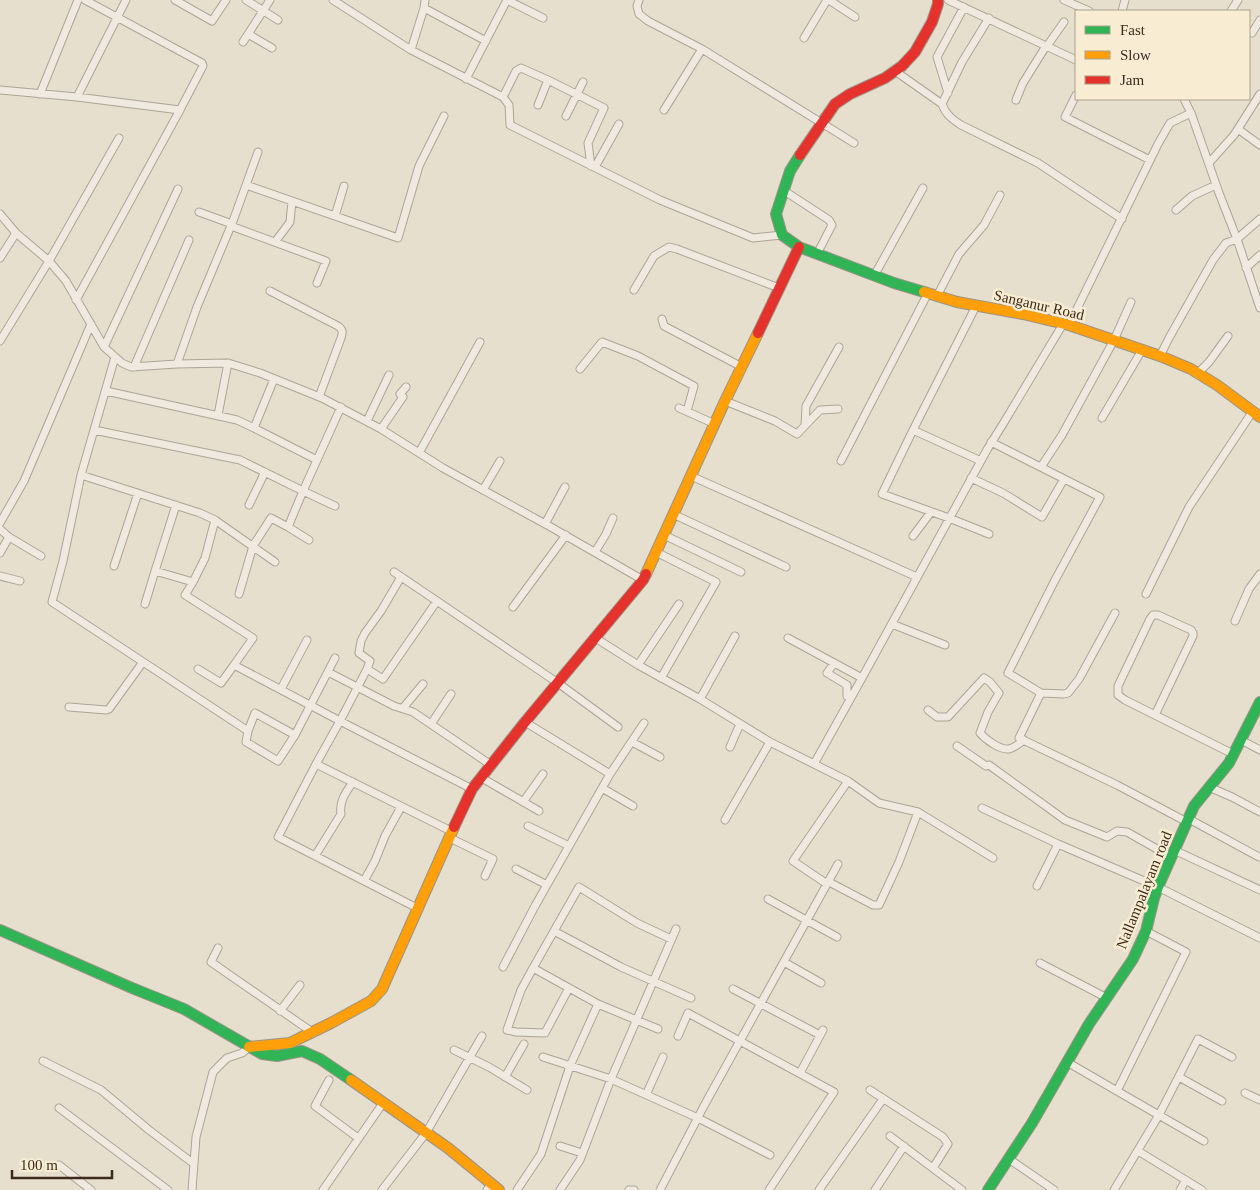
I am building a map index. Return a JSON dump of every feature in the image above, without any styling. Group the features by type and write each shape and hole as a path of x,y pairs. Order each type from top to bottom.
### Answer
{"street":[{"path":"40,94 78,0"},
{"path":"76,300 203,66 202,63 85,0"},
{"path":"77,97 126,0"},
{"path":"175,0 212,21 226,0"},
{"path":"246,0 278,20"},
{"path":"243,42 270,0"},
{"path":"332,0 411,50 503,97 509,105 510,126 660,200 753,238 782,235 776,214 790,171 835,104 850,94 885,78 902,66 915,52 932,22 938,0"},
{"path":"466,79 507,0 542,18"},
{"path":"639,0 637,6 639,14 648,21 702,49 854,143"},
{"path":"804,38 828,0 855,17"},
{"path":"948,0 1075,60"},
{"path":"1064,0 1087,10"},
{"path":"411,50 424,4 486,41"},
{"path":"948,94 938,57 964,7"},
{"path":"942,104 962,62 989,18"},
{"path":"1252,33 1260,20"},
{"path":"1016,100 1023,83 1064,22"},
{"path":"248,34 272,48"},
{"path":"664,110 702,49"},
{"path":"503,97 516,71 521,68 604,108 588,143 593,167"},
{"path":"895,71 942,104 950,117 961,125 1038,163 1122,219"},
{"path":"538,105 548,80"},
{"path":"566,116 583,82"},
{"path":"0,90 77,97 180,110"},
{"path":"1209,163 1234,135 1260,94"},
{"path":"1075,97 1065,117 1150,160"},
{"path":"1184,100 1237,239 1260,308"},
{"path":"814,764 980,460 1066,324 1170,123 1191,113"},
{"path":"246,185 398,238 419,166 444,116"},
{"path":"593,167 619,124"},
{"path":"1238,128 1260,145"},
{"path":"0,341 49,262 120,138"},
{"path":"177,364 197,307 231,225 258,152"},
{"path":"1176,210 1192,196 1216,185"},
{"path":"335,216 344,186"},
{"path":"874,276 923,188"},
{"path":"104,347 178,189"},
{"path":"783,190 829,220 832,224 817,254"},
{"path":"841,461 933,295 959,254 984,225 1000,195"},
{"path":"275,242 290,222 292,201"},
{"path":"199,212 326,261 317,283"},
{"path":"0,214 16,233 49,262 66,281 104,347 122,363 131,367 228,363 319,397 367,421 443,468 566,535 643,580"},
{"path":"1160,356 1168,338 1213,260 1226,243 1237,239 1260,219"},
{"path":"0,258 16,233"},
{"name":"Sanganur Road","path":"782,235 799,247 874,276 933,295 957,302 1066,324 1160,356 1198,374 1257,412"},
{"path":"134,367 189,240"},
{"path":"634,290 654,256 669,247 677,248 779,288"},
{"path":"192,1190 196,1137 213,1072 226,1058 242,1053 249,1047 290,1043 371,1001 382,989 472,789 594,637 643,580 725,401 799,247"},
{"path":"1246,268 1260,255"},
{"path":"270,291 332,322 342,329 341,338 319,397"},
{"path":"1040,467 1062,435 1114,340 1131,302"},
{"path":"976,306 882,494 988,534"},
{"path":"662,319 664,326 742,367"},
{"path":"0,523 24,481 91,324"},
{"path":"1198,374 1228,336"},
{"path":"419,453 480,342"},
{"path":"580,369 602,342 638,356 694,386 687,411"},
{"path":"806,425 806,406 839,347"},
{"path":"1102,418 1142,350"},
{"path":"115,357 81,475 63,561 52,602 248,731"},
{"path":"218,416 228,363"},
{"path":"367,421 389,375"},
{"path":"254,428 274,379"},
{"path":"381,429 402,397 400,394 406,387"},
{"path":"106,391 237,420 317,460"},
{"path":"725,401 775,421 797,434 820,410 838,409"},
{"path":"288,527 341,407"},
{"path":"678,408 715,424"},
{"path":"1146,594 1189,508 1257,412"},
{"path":"94,430 240,460 335,506"},
{"path":"913,430 980,460"},
{"path":"991,442 1100,497 1008,673 1041,693 1068,693 1079,679 1115,613"},
{"path":"483,490 500,461"},
{"path":"248,504 265,472"},
{"path":"81,475 200,513 215,520 275,562"},
{"path":"691,476 917,577"},
{"path":"971,478 1003,493 1042,516 1064,479"},
{"path":"545,524 565,488"},
{"path":"114,566 138,493"},
{"path":"145,604 176,505"},
{"path":"913,536 931,512"},
{"path":"673,514 786,567"},
{"path":"239,594 253,546 271,518 309,540"},
{"path":"595,552 613,518"},
{"path":"198,669 221,683 253,638 185,594 205,558 215,520"},
{"path":"0,530 41,556"},
{"path":"513,607 566,535"},
{"path":"664,535 741,572"},
{"path":"1,551 9,537"},
{"path":"656,552 716,582 661,678"},
{"path":"155,571 193,582"},
{"path":"394,572 558,683 618,727"},
{"path":"1235,621 1249,589 1260,574"},
{"path":"0,576 20,581"},
{"path":"401,577 361,641 359,653 370,661 367,669 278,837 419,909"},
{"path":"367,669 384,679 437,602"},
{"path":"638,665 679,604"},
{"path":"1154,715 1193,633 1191,630 1153,614 1118,686 1118,695 1154,715 1233,754"},
{"path":"892,624 945,645"},
{"path":"700,699 735,636"},
{"path":"594,637 638,665 700,699 770,742 848,781 879,803 918,812 993,858"},
{"path":"788,638 862,678"},
{"path":"281,689 307,640"},
{"path":"295,735 255,713 246,742 278,761 295,735 335,658"},
{"path":"69,707 109,709 143,662"},
{"path":"834,663 827,673 847,685 847,696"},
{"path":"234,665 472,789"},
{"path":"328,672 394,706 413,712 491,765"},
{"path":"928,710 937,717 948,717 984,678 999,693 988,712 980,734 1002,748 1010,749 1024,740"},
{"path":"403,708 423,684"},
{"path":"1041,693 1020,738 1259,857"},
{"path":"431,724 451,694"},
{"name":"Nallampalayam road","path":"990,1189 1032,1123 1089,1024 1133,959 1146,931 1158,886 1194,806 1229,763 1260,704"},
{"path":"525,722 610,774"},
{"path":"503,967 546,885 610,774 644,723"},
{"path":"730,746 740,724"},
{"path":"1241,740 1260,750"},
{"path":"632,742 660,757"},
{"path":"725,820 770,742"},
{"path":"957,746 986,766 989,764 1065,820 1107,837 1117,831 1127,832 1260,890"},
{"path":"316,764 401,806 493,859 485,876"},
{"path":"523,802 543,774"},
{"path":"482,778 539,811"},
{"path":"848,781 793,861 828,883 872,904 879,904 899,862 918,812"},
{"path":"315,856 341,814 340,808 344,793 352,782"},
{"path":"1209,787 1260,812"},
{"path":"602,788 633,806"},
{"path":"364,881 401,806"},
{"path":"982,808 1058,844 1158,886 1260,938"},
{"path":"528,826 569,846"},
{"path":"1038,886 1058,844"},
{"path":"660,1190 838,864"},
{"path":"516,869 546,885"},
{"path":"569,988 545,1033 507,1030 521,990 579,888 637,923 671,939"},
{"path":"768,898 837,937"},
{"path":"560,1190 580,1160 611,1079 676,929"},
{"path":"0,930 184,1010 262,1054 277,1056 302,1051 320,1059 448,1148 492,1188"},
{"path":"554,931 652,982 691,998"},
{"path":"1117,1091 1186,952 1146,931"},
{"path":"218,948 211,962 312,1032"},
{"path":"784,962 822,983"},
{"path":"1040,963 1107,998"},
{"path":"533,968 598,1004 658,1029"},
{"path":"280,1010 300,984"},
{"path":"733,989 821,1033 800,1073"},
{"path":"517,1190 541,1154 570,1066 598,1004"},
{"path":"678,1036 688,1013 834,1092 769,1190"},
{"path":"382,1190 426,1133 482,1036"},
{"path":"1115,1190 1159,1115 1198,1039 1232,1057"},
{"path":"505,1077 524,1044"},
{"path":"454,1050 489,1067 527,1090"},
{"path":"543,1057 611,1079 698,1118 770,1154"},
{"path":"646,1095 662,1057"},
{"path":"43,1061 101,1090 194,1164"},
{"path":"1067,1062 1204,1141"},
{"path":"1178,1077 1222,1101"},
{"path":"329,1080 315,1106 358,1138"},
{"path":"870,1090 943,1138 948,1144 933,1168"},
{"path":"1245,1092 1260,1100"},
{"path":"821,1189 883,1098"},
{"path":"323,1190 383,1103"},
{"path":"58,1108 168,1190"},
{"path":"890,1136 962,1190"},
{"path":"560,1146 582,1153"},
{"path":"875,1190 904,1146"},
{"path":"1138,1151 1202,1190"},
{"path":"1009,1159 1054,1190"},
{"path":"59,1165 91,1190"},
{"path":"1180,1190 1186,1180"}],"traffic: fast":[{"path":"800,155 790,171 776,214 782,235 799,247 894,283 924,292"},
{"path":"988,1190 1032,1123 1089,1024 1133,959 1146,931 1158,887 1194,806 1229,763 1260,702"},
{"path":"0,930 184,1009 262,1054 277,1056 302,1051 320,1059 351,1080"}],"traffic: slow":[{"path":"924,292 957,302 1023,314 1069,325 1160,356 1191,369 1217,385 1260,417"},
{"path":"646,574 758,333"},
{"path":"249,1047 290,1043 371,1001 382,989 454,827"},
{"path":"351,1080 448,1148 499,1190"}],"traffic: jam":[{"path":"800,155 835,104 850,94 885,78 902,66 915,52 932,22 938,0"},
{"path":"758,333 799,247"},
{"path":"454,827 472,789 646,574"}]}
